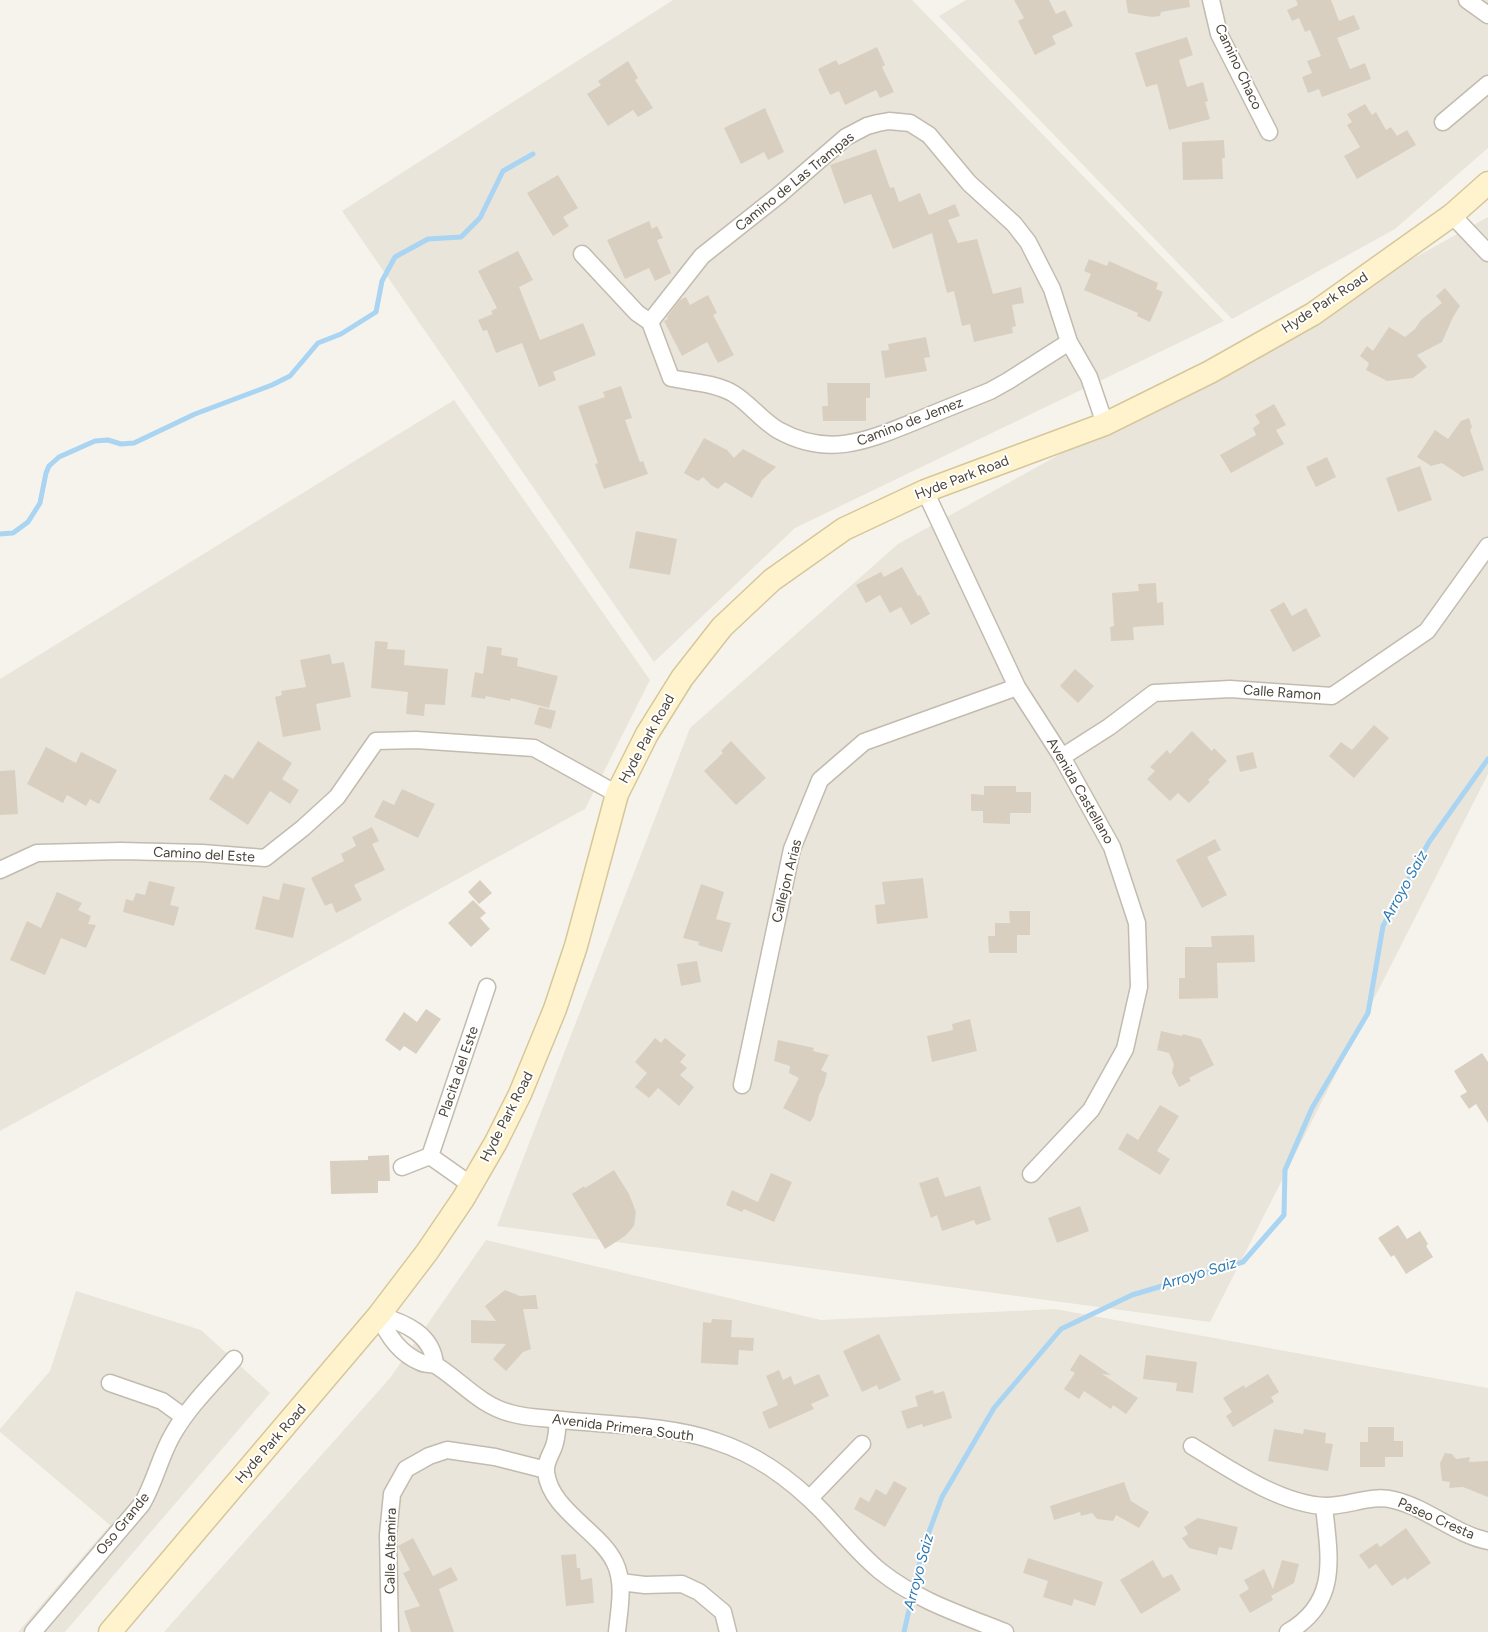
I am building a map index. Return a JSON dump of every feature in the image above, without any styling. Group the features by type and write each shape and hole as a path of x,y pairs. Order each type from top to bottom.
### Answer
{"main road":[{"name":"Hyde Park Road","path":"110,1632 380,1315 428,1252 471,1185 520,1094 555,1009 576,946 617,794 646,734 682,678 722,627 772,580 844,529 925,491 1105,424 1210,372 1313,314 1452,216 1488,183"}],"street":[{"name":"Camino Chaco","path":"1211,0 1219,34 1269,132"},
{"path":"1467,0 1488,15"},
{"path":"1444,122 1488,84"},
{"name":"Camino de Las Trampas","path":"650,322 702,256 779,195 846,137 872,125 889,121 900,121 915,126 929,135 969,183 1008,217 1021,232 1052,289 1069,342 1089,377 1105,424"},
{"path":"1452,216 1488,253"},
{"path":"582,254 637,313 650,322"},
{"name":"Camino de Jemez","path":"650,322 671,378 732,392 777,430 806,442 834,446 861,442 990,391 1008,382 1069,342"},
{"name":"Avenida Castellano","path":"925,491 1017,687 1062,757 1112,847 1137,923 1139,987 1125,1049 1091,1110 1031,1174"},
{"name":"Calle Ramon","path":"1062,757 1109,727 1154,693 1230,689 1332,696 1427,631 1488,546"},
{"name":"Callejon Arias","path":"742,1085 792,849 820,780 864,742 1017,687"},
{"name":"Camino del Este","path":"0,870 37,853 175,852 265,858 303,828 337,797 376,741 416,740 534,748 617,794"},
{"name":"Placita del Este","path":"430,1156 487,987"},
{"path":"402,1167 430,1156 471,1185"},
{"name":"Avenida Primera South","path":"380,1315 388,1334 400,1350 422,1364 435,1364"},
{"name":"Avenida Primera South","path":"380,1315 405,1324 422,1336 432,1349 435,1364 470,1393 496,1408 523,1416 674,1431 716,1441 741,1451 788,1480 810,1498 869,1562 902,1587 941,1607 1004,1632"},
{"name":"Oso Grande","path":"33,1632 142,1504 150,1490 172,1436 184,1418 234,1359"},
{"path":"110,1383 162,1401 184,1418"},
{"path":"558,1420 556,1439 547,1461 546,1470 550,1487 615,1563 620,1582 617,1632"},
{"path":"810,1498 862,1444"},
{"name":"Paseo Cresta","path":"1192,1446 1269,1490 1307,1503 1336,1506 1372,1498 1393,1500 1413,1506 1468,1535 1488,1541"},
{"name":"Calle Altamira","path":"390,1632 388,1535 392,1494 406,1469 429,1456 447,1450 495,1457 546,1470"},
{"path":"1288,1632 1315,1609 1325,1588 1330,1565 1324,1506"},
{"path":"620,1582 682,1584 699,1592 723,1612 728,1632"}],"shaded area":[{"path":"673,0 912,0 1224,321 795,528 654,662 342,211"},
{"path":"966,0 1488,0 1488,148 1395,229 1232,319 939,16"},
{"path":"1488,217 1488,774 1210,1322 497,1226 690,728 898,544"},
{"path":"454,400 650,680 585,809 0,1131 0,679"},
{"path":"486,1240 821,1320 1055,1309 1488,1388 1488,1632 164,1632 390,1378"},
{"path":"76,1291 201,1330 270,1393 65,1632 18,1632 110,1525 0,1432 0,1429 50,1371"}],"building":[{"path":"1014,0 1049,0 1056,14 1065,10 1073,26 1052,36 1056,44 1035,55 1018,21 1024,18"},
{"path":"1126,0 1189,0 1190,7 1161,12 1160,16 1152,17 1128,13"},
{"path":"1296,0 1331,0 1339,21 1354,15 1360,29 1337,38 1350,69 1365,63 1371,79 1322,97 1319,89 1308,93 1302,77 1312,73 1307,61 1321,56 1310,30 1305,32 1299,18 1292,21 1287,10 1298,5"},
{"path":"1187,37 1193,55 1179,60 1187,87 1203,82 1208,101 1205,102 1210,119 1169,130 1157,84 1146,87 1135,53"},
{"path":"877,47 885,65 882,67 894,92 880,98 876,90 845,105 839,91 830,95 818,69 836,60 839,65"},
{"path":"628,61 638,78 635,80 653,108 638,117 633,110 608,126 587,94 601,85 598,81"},
{"path":"1365,104 1372,115 1376,112 1386,130 1391,127 1397,136 1407,130 1416,145 1357,179 1344,156 1360,147 1347,125 1352,122 1347,114"},
{"path":"765,108 784,152 768,160 764,152 741,164 724,128"},
{"path":"1224,140 1225,158 1222,158 1223,179 1183,180 1182,142"},
{"path":"876,149 890,188 894,187 899,202 920,193 929,215 955,204 960,216 948,220 958,243 977,239 993,294 1021,287 1024,303 1012,305 1016,326 1012,327 1013,333 974,342 970,324 962,326 954,291 947,293 932,233 893,249 871,194 844,204 830,165"},
{"path":"558,175 578,208 563,217 569,226 553,236 527,193"},
{"path":"649,221 652,229 657,226 663,238 657,240 671,273 655,281 649,268 625,279 607,240"},
{"path":"518,251 533,280 519,287 540,340 583,323 596,355 553,372 556,380 539,387 522,343 496,353 487,330 483,331 478,320 493,314 491,311 497,308 478,271"},
{"path":"1089,259 1107,266 1109,261 1158,283 1156,289 1163,292 1150,322 1137,316 1138,313 1084,290 1091,274 1084,271"},
{"path":"1445,288 1460,306 1442,342 1417,355 1427,367 1413,378 1387,381 1366,370 1369,363 1360,356 1367,346 1373,351 1389,327 1405,337 1415,329 1421,320 1442,303 1436,296"},
{"path":"708,295 717,313 713,315 734,355 718,363 707,342 682,356 664,321 668,319 667,317 680,300 686,297 690,305"},
{"path":"926,337 930,357 924,358 927,371 885,378 881,351 889,350 888,344"},
{"path":"827,383 870,383 870,398 866,398 866,421 823,421 822,406 828,406"},
{"path":"621,386 632,418 625,420 640,462 643,461 648,474 604,489 595,464 598,463 578,406 605,397 603,392"},
{"path":"1274,404 1286,425 1276,430 1284,444 1231,473 1220,455 1256,435 1253,428 1260,423 1255,415"},
{"path":"1469,418 1472,427 1470,430 1484,470 1463,477 1442,463 1431,466 1417,457 1435,430 1448,439 1461,421"},
{"path":"704,438 727,450 734,458 743,449 776,467 762,480 752,498 725,482 718,489 703,477 698,481 684,473"},
{"path":"1327,457 1336,477 1316,487 1306,467"},
{"path":"1420,466 1432,500 1398,512 1386,478"},
{"path":"636,531 677,539 670,575 629,568"},
{"path":"902,567 930,614 911,625 901,607 890,613 880,595 866,603 856,585 881,572 884,577"},
{"path":"1156,583 1157,603 1163,602 1164,625 1133,627 1134,640 1111,641 1110,627 1114,626 1112,593 1139,591 1138,584"},
{"path":"1284,602 1292,616 1306,608 1321,636 1293,652 1270,610"},
{"path":"375,641 388,642 387,649 405,650 404,665 448,669 445,705 425,704 424,716 406,714 408,692 371,688"},
{"path":"487,646 502,648 501,655 518,658 517,666 558,676 549,708 511,698 510,701 486,696 485,699 471,697 475,672 483,674"},
{"path":"330,654 332,664 344,662 351,697 316,704 321,730 283,737 275,697 282,695 281,691 306,687 300,660"},
{"path":"1075,669 1094,686 1078,703 1060,686"},
{"path":"539,707 556,711 551,729 534,724"},
{"path":"1374,725 1389,738 1354,778 1329,756 1341,742 1352,750"},
{"path":"1192,731 1212,751 1214,748 1227,761 1189,803 1178,793 1170,801 1147,779 1155,771 1150,767 1167,750 1170,754"},
{"path":"258,741 292,763 282,779 299,790 290,804 270,791 248,825 209,799 225,774 233,779"},
{"path":"731,741 766,778 736,805 704,771 723,753 721,751"},
{"path":"46,747 76,763 81,752 117,770 99,804 90,799 86,806 67,795 63,803 27,784"},
{"path":"1253,752 1257,768 1240,772 1236,756"},
{"path":"15,770 18,814 0,815 0,771"},
{"path":"984,786 1016,786 1016,792 1031,792 1031,813 1010,813 1010,824 983,823 983,811 971,811 971,794 984,795"},
{"path":"402,789 435,804 418,838 374,817 383,800 394,805"},
{"path":"372,827 379,841 372,844 385,870 354,885 362,900 336,913 332,903 325,906 311,878 344,861 341,854 356,846 352,837"},
{"path":"1215,839 1221,850 1207,857 1227,895 1202,908 1176,860"},
{"path":"923,878 928,918 877,924 875,905 885,904 882,882"},
{"path":"480,880 492,893 479,904 468,892"},
{"path":"149,881 175,887 170,905 179,907 174,926 123,912 126,899 133,901 136,893 145,895"},
{"path":"283,883 305,888 293,938 255,929 263,896 279,900"},
{"path":"701,884 724,892 716,919 731,923 722,952 698,945 699,942 683,938"},
{"path":"57,892 82,903 78,910 91,916 88,924 96,925 86,948 61,938 45,975 10,960 27,921 41,928"},
{"path":"473,900 486,913 480,918 490,929 471,947 448,923"},
{"path":"1009,911 1030,911 1030,935 1017,935 1017,953 989,953 988,936 995,936 995,923 1010,923"},
{"path":"1254,935 1255,962 1217,963 1218,998 1179,999 1179,978 1185,978 1185,947 1212,947 1211,936"},
{"path":"697,961 701,982 681,986 677,964"},
{"path":"426,1009 441,1019 416,1054 404,1046 400,1051 385,1040 404,1012 417,1022"},
{"path":"970,1019 977,1051 932,1062 927,1036 953,1030 952,1024"},
{"path":"1161,1031 1201,1039 1214,1065 1189,1078 1191,1081 1179,1087 1172,1073 1174,1064 1169,1053 1157,1050"},
{"path":"655,1038 661,1043 665,1038 686,1055 680,1062 687,1068 680,1075 694,1087 679,1106 658,1088 649,1098 635,1087 647,1073 635,1062"},
{"path":"778,1040 814,1048 813,1051 829,1055 821,1070 827,1073 814,1116 810,1122 783,1108 799,1078 789,1073 790,1066 774,1061"},
{"path":"1482,1053 1488,1062 1488,1123 1476,1104 1469,1109 1460,1096 1467,1092 1454,1071"},
{"path":"1160,1105 1179,1116 1157,1151 1170,1159 1160,1175 1118,1149 1127,1133 1138,1140"},
{"path":"389,1155 390,1181 378,1181 378,1193 331,1194 330,1161 368,1160 368,1156"},
{"path":"614,1170 629,1194 636,1212 634,1226 625,1236 605,1249 572,1194"},
{"path":"771,1173 792,1182 774,1222 744,1209 742,1212 726,1205 732,1190 758,1202"},
{"path":"938,1177 945,1197 980,1186 991,1220 976,1225 974,1220 942,1231 937,1215 931,1218 919,1183"},
{"path":"1080,1206 1089,1231 1057,1243 1048,1218"},
{"path":"1398,1225 1407,1239 1420,1231 1433,1257 1406,1274 1394,1255 1391,1257 1378,1238"},
{"path":"505,1290 520,1296 536,1295 538,1309 523,1309 531,1349 523,1352 506,1371 493,1359 506,1344 471,1343 471,1320 496,1321 485,1306"},
{"path":"712,1319 732,1320 731,1337 754,1338 753,1351 739,1350 738,1365 701,1363 703,1322 711,1323"},
{"path":"879,1334 901,1380 879,1390 877,1385 862,1392 843,1351"},
{"path":"1080,1354 1111,1375 1102,1374 1138,1398 1126,1414 1113,1405 1111,1409 1084,1391 1079,1399 1064,1389 1075,1373 1070,1370"},
{"path":"1146,1355 1197,1362 1193,1393 1176,1391 1177,1383 1143,1379"},
{"path":"779,1370 783,1380 791,1376 794,1385 819,1374 829,1396 811,1404 814,1409 769,1429 762,1412 778,1405 766,1376"},
{"path":"1268,1374 1279,1392 1271,1397 1274,1402 1233,1427 1226,1416 1232,1412 1223,1398 1244,1385 1245,1388"},
{"path":"933,1390 934,1394 944,1391 952,1418 923,1427 922,1424 907,1429 901,1411 918,1406 915,1396"},
{"path":"1368,1427 1394,1427 1394,1441 1403,1441 1403,1457 1385,1457 1385,1467 1360,1467 1360,1442 1368,1442"},
{"path":"1274,1429 1303,1434 1304,1429 1326,1433 1325,1443 1333,1444 1328,1471 1268,1461"},
{"path":"1445,1453 1452,1454 1456,1459 1470,1457 1469,1462 1488,1461 1488,1497 1463,1487 1449,1488 1450,1482 1442,1481 1440,1463"},
{"path":"894,1481 907,1488 885,1527 854,1509 860,1497 869,1502 876,1489 886,1495"},
{"path":"1124,1482 1131,1501 1149,1512 1139,1528 1116,1515 1113,1521 1097,1519 1092,1513 1081,1516 1080,1512 1054,1520 1050,1506"},
{"path":"1198,1518 1238,1527 1232,1550 1219,1547 1217,1555 1189,1548 1182,1538 1188,1534 1184,1527"},
{"path":"1406,1528 1431,1563 1407,1580 1405,1577 1392,1586 1376,1564 1369,1569 1359,1555 1377,1543 1380,1547"},
{"path":"413,1538 433,1576 451,1567 458,1580 439,1589 454,1632 411,1632 404,1611 420,1606 403,1573 410,1570 398,1546"},
{"path":"576,1554 577,1568 580,1568 581,1580 592,1578 594,1603 566,1606 561,1555"},
{"path":"1028,1558 1103,1582 1095,1606 1074,1599 1072,1606 1043,1597 1048,1581 1023,1573"},
{"path":"1153,1560 1163,1578 1172,1574 1181,1590 1141,1614 1120,1580"},
{"path":"1282,1560 1299,1564 1294,1583 1271,1596 1273,1600 1250,1613 1239,1595 1249,1589 1244,1580 1264,1569 1273,1589"}],"waterway":[{"path":"0,534 13,533 28,522 40,503 49,466 59,457 95,441 108,440 121,444 134,443 195,414 272,385 290,376 318,343 341,334 376,312 382,281 395,257 428,239 461,237 480,218 503,171 533,154"},
{"name":"Arroyo Saiz","path":"904,1632 923,1548 942,1497 994,1408 1061,1329 1132,1295 1243,1262 1284,1215 1285,1170 1312,1108 1368,1013 1383,926 1429,842 1488,759"}]}
